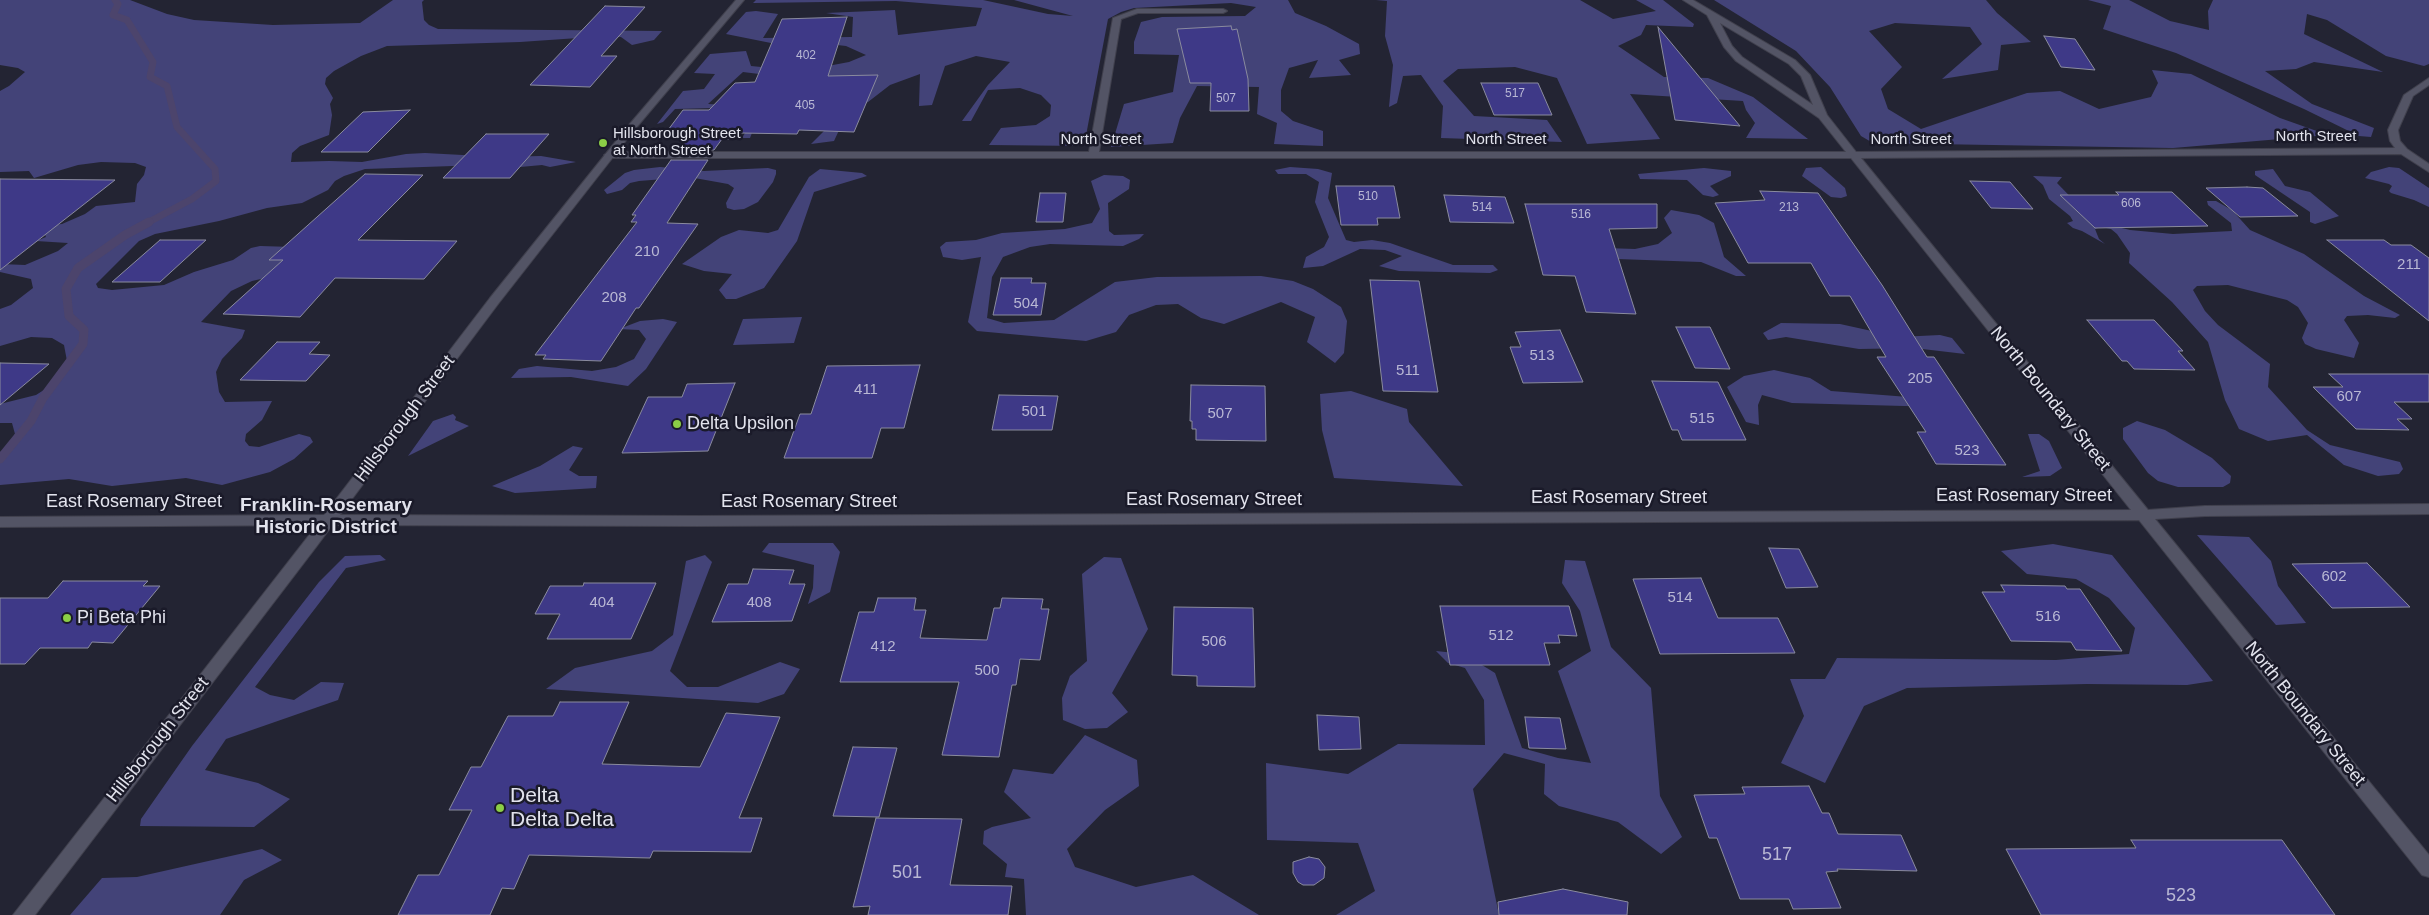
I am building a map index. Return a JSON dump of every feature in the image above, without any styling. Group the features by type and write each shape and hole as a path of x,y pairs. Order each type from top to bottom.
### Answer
{"street":[{"name":"Hillsborough Street","path":"23,915 328,520 494,301 610,155 740,0"},
{"name":"North Boundary Street","path":"1687,0 1711,16 1766,45 1792,62 1805,75 1813,89 1822,116"},
{"path":"1094,155 1117,18 1137,12 1222,11"},
{"name":"North Boundary Street","path":"1711,16 1723,34 1728,47 1739,59 1822,116 2429,869"},
{"path":"2429,81 2409,96 2393,130 2395,141 2403,151 2429,169"},
{"name":"North Street","path":"610,155 1854,155 2403,151"},
{"name":"East Rosemary Street","path":"0,522 2143,515 2205,511 2429,509"}],"shaded area":[{"path":"0,0 130,0 167,14 194,20 273,25 360,23 393,0 424,0 422,2 424,20 429,25 438,29 662,31 654,40 632,45 621,37 607,36 520,42 387,46 361,56 334,71 326,78 325,84 333,98 330,104 332,115 329,135 300,146 292,153 291,162 362,162 406,154 425,153 500,157 541,156 576,162 550,167 542,165 509,168 482,165 365,169 344,176 335,181 328,190 302,203 267,208 219,221 155,234 139,241 96,284 98,288 112,290 164,285 194,272 233,260 251,248 260,246 325,248 313,267 252,281 231,291 201,322 245,330 242,338 222,359 216,372 219,392 225,402 272,401 262,420 246,434 245,441 249,446 259,447 299,434 310,437 313,442 294,459 270,472 222,485 186,478 112,486 69,479 0,485 0,452 6,449 15,434 12,423 0,423 0,404 36,395 47,388 67,361 64,345 52,338 31,337 0,346 0,309 11,305 33,288 31,279 0,272 0,264 25,265 58,251 68,243 36,241 46,237 41,226 62,224 85,214 96,206 135,202 137,184 144,175 146,167 135,163 101,162 78,165 34,178 29,171 0,172 0,91 25,72 18,68 0,65"},
{"path":"756,0 983,0 1048,14 1073,16 1014,0 1288,0 1295,13 1326,26 1359,44 1360,54 1339,60 1351,75 1309,78 1318,60 1289,68 1281,90 1281,111 1293,121 1323,131 1323,146 1274,144 1277,123 1257,114 1259,87 1197,86 1180,118 1173,143 1111,147 1124,104 1173,92 1179,55 1134,54 1134,42 1141,22 1162,17 1245,16 1256,7 1231,3 1134,8 1108,19 1084,146 989,145 1001,128 1036,125 1050,116 1051,105 1041,95 1020,88 988,90 971,121 962,121 988,85 1010,62 976,56 945,66 932,105 919,106 920,74 890,85 868,102 848,111 834,141 811,144 839,116 842,86 856,75 800,79 743,72 708,104 762,107 750,138 742,138 758,112 716,108 675,109 663,122 657,124 683,91 704,89 715,74 694,73 710,54 746,51 751,66 801,71 849,62 866,55 846,46 803,41 771,43 726,34 746,12 756,11 778,14 763,38 852,37 853,17 826,13 895,10 898,35 976,26 982,8 896,1 753,3"},
{"path":"1376,0 1580,0 1613,19 1656,11 1636,0 1663,0 1694,24 1693,27 1646,25 1641,35 1618,46 1664,77 1708,78 1753,97 1808,139 1746,138 1755,123 1746,110 1743,101 1630,94 1660,139 1587,144 1557,78 1515,67 1458,69 1443,81 1474,116 1547,120 1562,142 1441,138 1443,106 1421,75 1403,76 1397,103 1389,107 1393,65 1385,36 1387,1"},
{"path":"1714,0 1986,0 1997,13 2031,42 2001,45 1998,70 1942,79 1982,44 1970,27 1895,23 1869,31 1902,67 1881,89 1888,109 1921,129 2027,93 2060,91 2099,109 2151,97 2158,83 2152,70 2191,74 2280,118 2328,135 2173,148 1873,143 1861,136 1830,87 1796,51"},
{"path":"2088,0 2129,0 2170,21 2209,30 2208,11 2213,0 2429,0 2429,64 2424,66 2386,56 2327,20 2307,14 2304,34 2383,72 2314,62 2296,69 2265,71 2312,104 2374,128 2371,137 2359,136 2304,109 2176,53 2103,29 2111,6"},
{"path":"660,167 704,171 768,168 776,170 776,174 773,182 758,202 744,209 734,210 727,208 726,203 734,188 728,184 689,177 639,181 630,183 622,190 607,194 604,190 625,173"},
{"path":"1290,167 1318,169 1332,173 1328,198 1346,240 1354,242 1372,240 1390,243 1453,265 1493,265 1498,270 1490,273 1399,271 1379,266 1402,256 1385,250 1360,249 1323,266 1303,268 1306,257 1324,247 1329,237 1315,202 1319,182 1306,174 1278,174 1275,170"},
{"path":"1821,167 1845,188 1847,196 1841,198 1831,197 1802,176 1806,168"},
{"path":"2389,167 2399,168 2429,188 2429,207 2391,193 2389,191 2392,186 2389,184 2365,178 2371,172"},
{"path":"1704,168 1731,171 1731,176 1710,186 1719,195 1713,197 1703,195 1687,180 1640,179 1638,174"},
{"path":"820,169 862,173 867,176 814,192 797,241 764,288 736,299 726,299 719,290 732,274 704,271 682,264 721,237 739,230 768,233 778,230 809,177"},
{"path":"2273,169 2285,186 2310,192 2339,216 2315,224 2310,222 2310,212 2255,175 2255,171"},
{"path":"1104,175 1123,176 1130,180 1129,189 1108,203 1109,231 1114,235 1144,234 1139,239 1123,246 1050,244 1030,247 1003,257 992,277 987,318 1004,323 1054,320 1115,282 1157,277 1261,276 1293,281 1313,289 1341,307 1347,321 1344,353 1335,363 1307,342 1315,317 1281,302 1224,324 1201,318 1178,304 1156,305 1129,315 1116,332 1086,341 977,331 968,322 981,257 962,260 943,257 940,247 946,242 976,240 1002,233 1065,229 1092,223 1100,209 1091,181"},
{"path":"2033,176 2062,177 2057,183 2094,221 2130,230 2173,234 2232,231 2231,223 2208,205 2207,201 2216,201 2232,210 2250,230 2304,254 2364,296 2400,315 2395,318 2368,315 2347,316 2344,320 2359,343 2354,358 2316,349 2305,344 2302,338 2308,323 2298,307 2287,300 2228,285 2197,286 2193,290 2205,311 2218,325 2270,364 2268,387 2307,430 2330,445 2400,462 2403,469 2399,474 2378,476 2344,465 2307,435 2268,441 2239,429 2225,400 2208,342 2172,302 2129,263 2130,253 2117,234 2111,229 2101,227 2095,229 2099,239 2105,244 2073,228 2067,223 2073,221 2070,216 2049,199 2043,185"},
{"path":"1671,210 1699,215 1714,223 1724,257 1746,276 1736,276 1701,262 1590,258 1575,247 1635,249 1658,244 1672,233 1664,218"},
{"path":"802,317 794,343 733,345 743,319"},
{"path":"663,319 677,322 646,369 628,386 571,377 511,378 519,369 537,366 592,371 616,367 634,359 646,339 639,330 619,329 640,321"},
{"path":"1781,323 1840,324 1899,337 1940,335 1952,338 1965,354 1914,348 1859,349 1786,337 1768,340 1763,333"},
{"path":"1774,370 1810,378 1831,391 1934,399 1942,407 1792,403 1762,395 1758,405 1759,425 1746,422 1727,387 1744,376"},
{"path":"1351,391 1407,409 1409,422 1463,486 1334,478 1322,430 1320,394"},
{"path":"453,414 456,417 455,420 469,426 408,456 433,421"},
{"path":"2137,421 2165,430 2212,458 2231,476 2230,483 2223,487 2178,487 2158,481 2148,473 2123,439 2123,428"},
{"path":"2028,434 2039,434 2049,441 2062,468 2050,476 2022,477 2040,471"},
{"path":"573,446 583,448 569,470 579,476 597,476 596,488 515,493 492,486 540,466"},
{"path":"2197,535 2249,537 2271,561 2278,586 2306,623 2276,625"},
{"path":"769,543 833,543 840,552 830,592 808,604 813,588 814,565 762,552"},
{"path":"2053,544 2112,555 2213,681 2187,685 2087,684 1907,688 1864,706 1825,783 1781,763 1804,716 1790,679 1825,679 1837,658 2056,660 2129,654 2135,628 2109,598 2076,579 2027,574 2001,551"},
{"path":"380,555 386,560 346,568 255,687 270,695 294,700 321,682 344,683 338,700 226,739 205,770 258,783 290,799 254,827 140,826 141,819 192,746 319,582 345,556"},
{"path":"705,555 712,562 670,671 687,687 718,687 780,662 800,669 784,694 758,703 546,689 575,668 652,651 673,635 686,561"},
{"path":"1104,557 1121,558 1148,629 1112,693 1128,712 1107,728 1085,729 1063,720 1062,698 1070,676 1087,661 1082,574"},
{"path":"1565,560 1585,561 1611,647 1651,688 1660,796 1682,837 1661,854 1618,822 1559,806 1544,794 1545,764 1504,753 1473,789 1499,915 1336,915 1375,891 1358,843 1267,840 1266,763 1348,774 1398,744 1485,745 1484,700 1465,668 1448,663 1436,651 1464,654 1495,673 1522,748 1558,758 1591,763 1558,671 1591,651 1580,611 1562,583"},
{"path":"1085,735 1137,760 1139,786 1105,810 1067,849 1075,867 1136,887 1193,875 1259,915 1026,915 1024,879 1005,877 1007,864 983,844 984,831 992,827 1031,818 1004,792 1013,769 1053,774"},
{"path":"262,849 282,860 244,880 220,915 70,915 102,878 137,877"}],"building":[{"path":"605,6 645,7 601,56 617,56 590,87 530,85"},
{"path":"847,17 828,76 878,75 854,132 799,130 797,134 741,133 733,139 722,139 714,150 678,150 687,138 662,138 683,110 709,110 735,83 755,82 782,19"},
{"path":"1231,26 1232,30 1237,29 1248,79 1249,111 1210,111 1211,83 1190,83 1177,29"},
{"path":"1658,27 1740,126 1675,120"},
{"path":"2044,36 2075,39 2095,70 2061,67"},
{"path":"1481,83 1538,83 1552,115 1494,115"},
{"path":"410,110 368,152 321,152 363,112"},
{"path":"486,134 549,134 510,178 443,178"},
{"path":"671,160 708,160 667,223 698,224 639,308 636,308 601,361 543,359 546,355 535,355 637,222 631,222 636,215 632,215"},
{"path":"365,174 423,175 358,240 457,241 424,279 335,278 300,317 223,314 283,260 269,260"},
{"path":"0,179 115,180 0,270"},
{"path":"1970,181 2010,182 2033,209 1991,208"},
{"path":"1336,186 1394,186 1400,218 1377,218 1378,225 1341,225"},
{"path":"2206,188 2263,188 2298,216 2240,217"},
{"path":"1760,191 1818,193 1882,285 1927,357 1934,357 2006,465 1936,464 1917,432 1926,432 1877,357 1886,357 1850,296 1830,296 1811,263 1748,263 1715,203 1765,200"},
{"path":"2116,192 2172,192 2208,226 2095,228 2060,195 2119,195"},
{"path":"1040,193 1066,193 1063,222 1036,222"},
{"path":"1444,195 1505,197 1514,223 1450,222"},
{"path":"1525,204 1657,204 1657,228 1609,229 1636,314 1586,312 1575,276 1543,275"},
{"path":"160,240 206,240 160,282 112,282"},
{"path":"2327,240 2384,240 2391,245 2411,245 2429,258 2429,321"},
{"path":"1001,278 1032,278 1031,283 1046,283 1041,315 993,315"},
{"path":"1370,280 1419,281 1438,392 1383,391"},
{"path":"2087,320 2154,320 2183,351 2178,351 2195,370 2134,369 2127,361 2122,361"},
{"path":"1676,327 1710,327 1730,369 1695,368"},
{"path":"1560,330 1583,382 1523,383 1510,347 1521,347 1515,332"},
{"path":"277,342 320,342 309,354 330,355 306,381 240,380"},
{"path":"0,363 49,364 0,405"},
{"path":"920,365 904,428 881,428 872,458 784,458 800,414 811,414 827,366"},
{"path":"2329,374 2429,374 2429,402 2394,402 2412,419 2397,419 2409,430 2356,429 2313,387 2343,387"},
{"path":"1652,381 1718,382 1746,440 1682,440 1678,430 1672,430"},
{"name":"Delta Upsilon","path":"735,383 708,451 622,453 648,397 682,397 687,384"},
{"path":"1191,385 1265,386 1266,441 1196,440 1196,429 1192,429 1192,421 1190,421"},
{"path":"999,395 1058,396 1052,430 992,430"},
{"path":"1769,548 1799,549 1818,587 1786,588"},
{"path":"2367,563 2410,607 2332,608 2292,564"},
{"path":"753,569 794,570 789,584 805,584 792,621 712,622 728,584 748,584"},
{"path":"1701,578 1718,618 1778,618 1795,653 1660,654 1633,579"},
{"name":"Pi Beta Phi","path":"63,581 148,581 143,586 160,586 113,643 92,642 88,648 40,648 25,664 0,664 0,598 48,598"},
{"path":"584,583 656,583 631,639 547,639 560,614 535,614 550,586 583,586"},
{"path":"2001,585 2065,586 2067,589 2080,589 2122,651 2076,650 2071,642 2011,641 1982,592 2005,592"},
{"path":"878,598 916,598 914,610 926,610 920,638 987,640 994,608 1000,608 1002,598 1043,599 1041,609 1049,609 1040,660 1020,659 1016,685 1012,685 999,757 942,755 959,682 840,682 859,612 874,612"},
{"path":"1440,606 1569,606 1577,636 1558,635 1560,643 1544,643 1550,665 1450,665"},
{"path":"1174,607 1253,608 1255,687 1197,686 1197,676 1172,675"},
{"path":"560,702 629,702 602,764 700,767 726,713 780,717 739,818 762,818 751,852 653,851 650,858 529,855 514,889 502,888 490,915 398,915 418,875 439,875 472,810 449,810 471,767 481,767 508,716 553,716"},
{"path":"1317,715 1359,717 1361,749 1319,750"},
{"path":"1525,717 1560,718 1566,749 1529,748"},
{"path":"853,747 897,748 879,817 833,816"},
{"path":"1809,786 1822,813 1829,813 1838,834 1901,835 1917,871 1837,869 1838,871 1826,872 1841,908 1793,909 1789,899 1740,899 1717,838 1709,838 1694,795 1745,794 1742,787"},
{"path":"876,818 962,819 950,885 1012,886 1008,915 868,915 870,906 853,907"},
{"path":"2131,840 2282,840 2335,915 2041,915 2006,849 2136,848"},
{"path":"1309,857 1319,859 1325,867 1324,878 1314,885 1303,885 1298,882 1293,873 1293,862"},
{"path":"1563,889 1628,902 1627,915 1499,915 1498,902"}],"waterway":[{"path":"115,0 118,4 113,15 127,20 153,62 150,77 167,86 177,127 215,169 216,181 192,199 147,223"},
{"path":"0,459 31,421 43,398 83,344 84,330 69,316 66,289 78,268 125,235 149,222"}],"place":[{"name":"Hillsborough Street at North Street","path":"603,143"},
{"name":"Delta Upsilon","path":"677,424"},
{"name":"Pi Beta Phi","path":"67,618"},
{"name":"Delta Delta Delta","path":"500,808"}],"district":[{"name":"Franklin-Rosemary Historic District","path":"326,517"}]}
